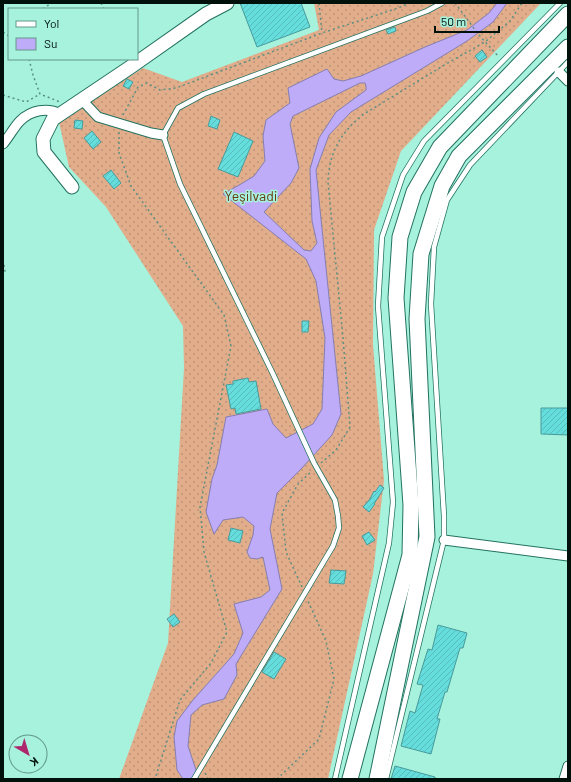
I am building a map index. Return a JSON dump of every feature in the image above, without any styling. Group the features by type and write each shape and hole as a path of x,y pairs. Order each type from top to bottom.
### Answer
{"main road":[{"path":"350,779 410,555 411,505 396,298 400,237 414,192 440,147 568,14"},
{"path":"377,779 427,537 417,319 421,254 442,186 459,156 568,47"}],"street":[{"path":"72,187 44,152 43,139 53,119 206,14 227,3"},
{"path":"559,72 568,81"},
{"path":"3,144 20,121 32,113 39,110 54,110 71,107 98,117 151,133 163,135"},
{"path":"444,540 568,556"},
{"path":"564,779 568,766"}],"lane":[{"path":"194,779 333,546 339,528 335,500 315,465 273,374 180,184 163,135 178,108 204,94 427,11 442,3"},
{"path":"335,779 389,543 393,502 378,306 382,237 403,175 424,141 560,3"},
{"path":"386,779 444,540 431,304 434,247 447,200 470,165 568,62"}],"path":[{"path":"319,3 322,33"},
{"path":"155,779 180,700 211,663 227,632 204,552 200,507 231,346 224,315 131,186 119,153 119,123 138,87 147,83 160,90 176,88 322,33 398,8 408,3"},
{"path":"455,3 479,35 503,61"},
{"path":"277,779 319,739 334,679 326,640 286,552 282,513 298,484 315,465 336,450 350,427 328,182 328,172 333,153 342,136 349,127 364,114 485,42 510,21 522,3"},
{"path":"29,60 40,94 71,107"},
{"path":"3,95 26,102 40,94"},
{"path":"3,260 5,271 3,273"}],"green space":[{"name":"Yeşilvadi","path":"314,3 541,3 401,151 374,230 373,345 384,480 373,574 328,779 119,779 168,643 184,368 183,326 106,207 69,167 59,122 143,68 182,82 319,30"}],"water":[{"path":"497,3 507,3 493,22 467,41 351,112 329,135 316,170 341,414 332,435 277,493 270,529 282,589 236,664 237,675 224,699 202,705 191,715 188,746 199,779 183,779 177,770 174,737 177,721 193,700 234,654 243,633 234,604 261,597 270,590 263,557 257,559 250,558 247,552 253,535 254,526 243,517 223,520 214,534 206,512 226,417 267,409 273,424 286,438 313,424 322,409 325,338 316,281 306,259 223,194 254,176 265,161 263,136 266,120 290,103 288,88 327,69 334,79 343,81 361,76 467,30 489,13","holes":["360,83 365,83 366,90 336,112 319,138 310,169 312,221 317,243 311,251 304,250 264,212 291,183 299,168 290,124 293,116"]}],"building":[{"path":"240,3 301,3 310,27 257,47"},
{"path":"395,27 396,31 388,34 386,30"},
{"path":"482,50 487,57 480,62 475,56"},
{"path":"127,79 133,82 129,89 123,86"},
{"path":"211,116 220,120 217,129 208,126"},
{"path":"75,120 83,121 82,129 74,128"},
{"path":"92,131 101,142 93,149 84,138"},
{"path":"234,132 253,141 238,177 218,169"},
{"path":"111,170 121,183 114,189 103,176"},
{"path":"302,321 309,321 308,332 302,332"},
{"path":"248,378 249,382 256,381 261,409 236,414 235,408 231,409 226,385 233,384 233,381"},
{"path":"541,408 568,408 568,435 541,434"},
{"path":"380,485 384,488 369,512 363,507"},
{"path":"231,528 243,531 240,543 228,540"},
{"path":"369,532 375,540 367,545 362,536"},
{"path":"331,570 346,571 344,584 329,583"},
{"path":"174,614 180,622 173,627 167,619"},
{"path":"438,625 467,633 463,648 460,648 447,692 445,692 437,719 440,719 431,754 401,746 410,711 415,713 423,685 417,684 428,649 432,650"},
{"path":"274,652 286,659 274,679 262,672"},
{"path":"395,766 435,777 435,779 391,779"}]}
